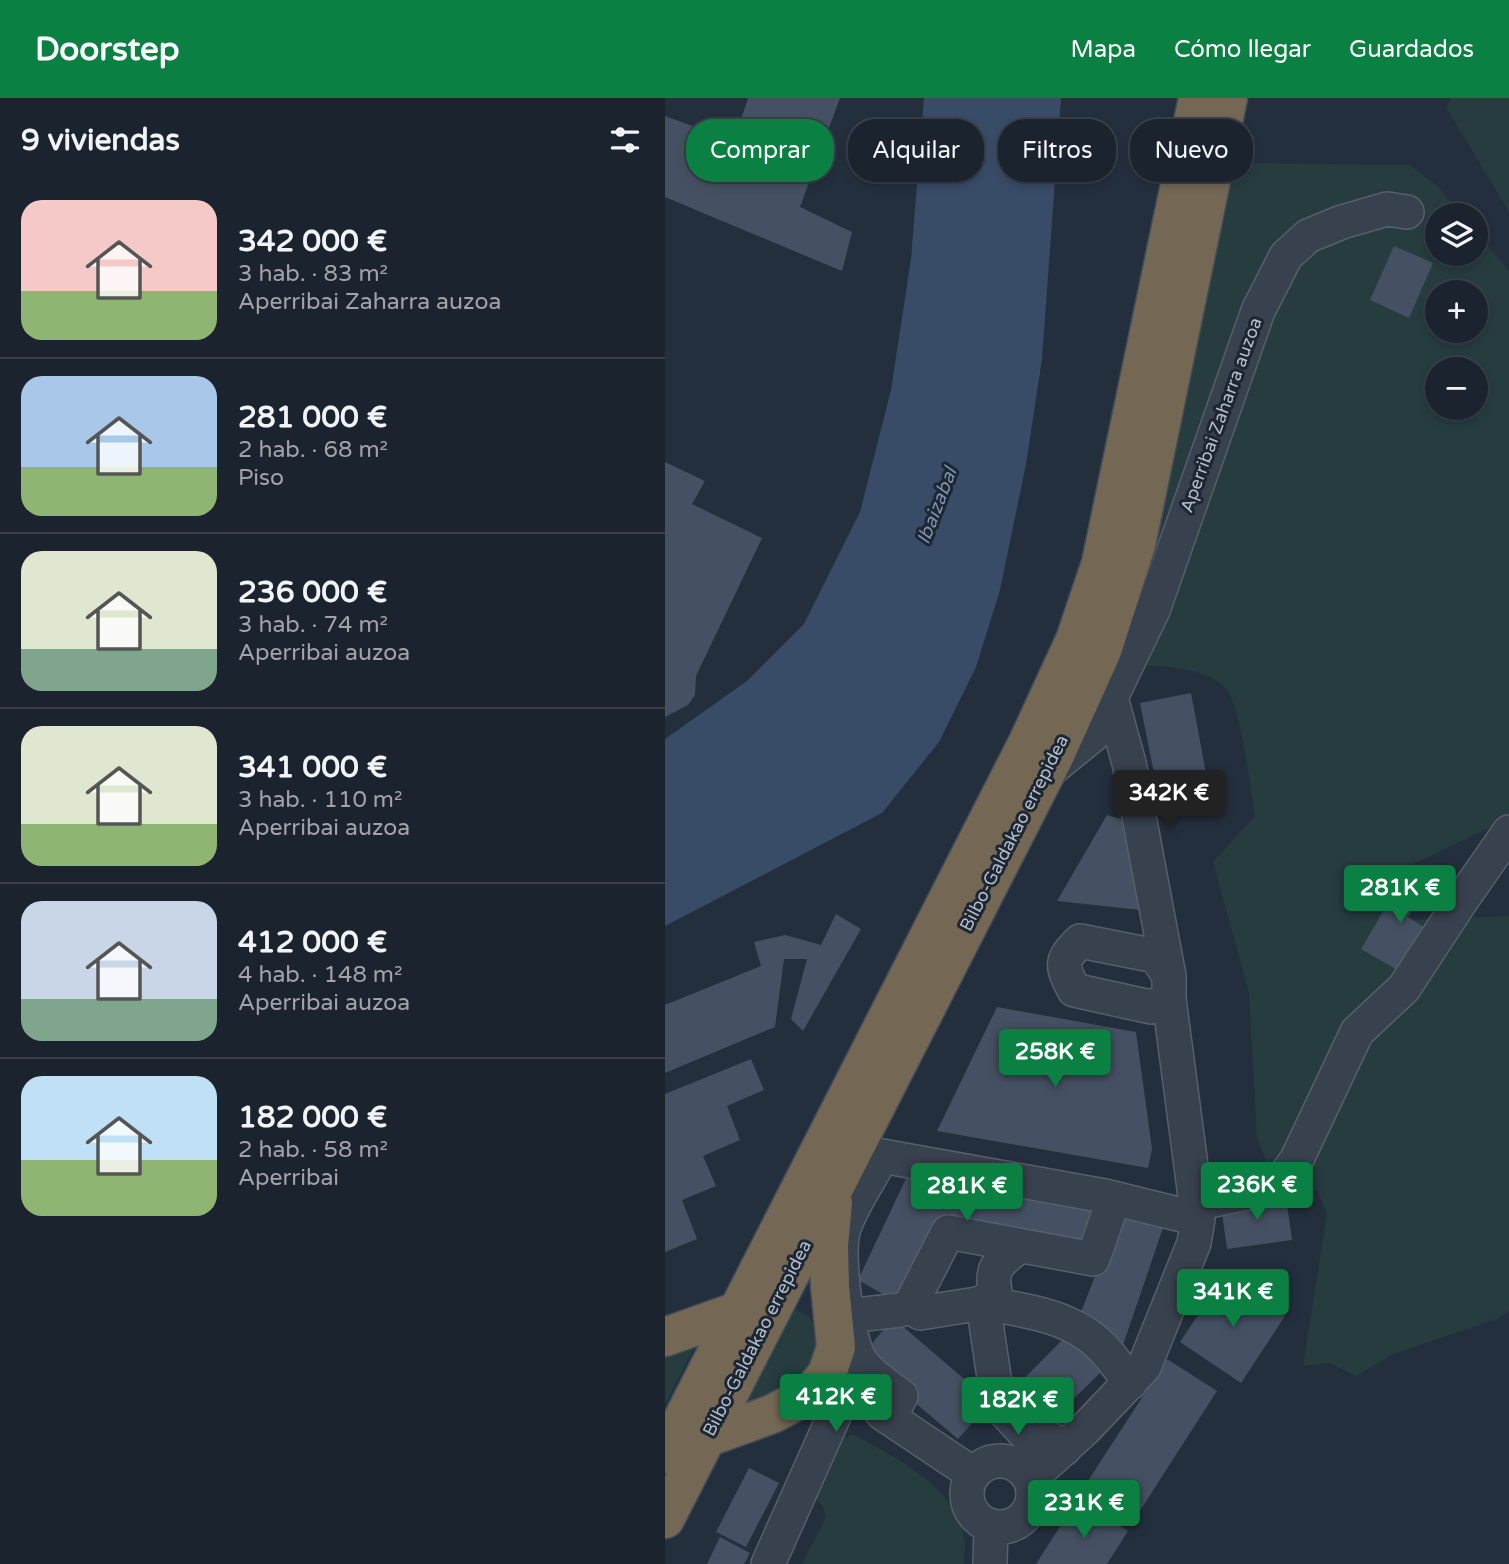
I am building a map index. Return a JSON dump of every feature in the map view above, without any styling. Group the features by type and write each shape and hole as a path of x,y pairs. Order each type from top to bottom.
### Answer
{"highway":[{"name":"Bilbo-Galdakao errepidea","path":"665,1453 1028,742 1075,640 1107,539 1198,98"},
{"name":"Bilbo-Galdakao errepidea","path":"665,1519 1045,774 1102,650 1136,545 1228,98"},
{"path":"665,1453 772,1414 810,1394 827,1374 834,1358 839,1326 829,1246 834,1187"},
{"path":"665,1337 786,1294 809,1297 839,1326"}],"street":[{"name":"Aperribai Zaharra auzoa","path":"1045,774 1093,735 1153,610 1258,311 1286,256 1308,236 1342,222 1387,209 1407,212"},
{"path":"1030,1479 1086,1430 1144,1367 1195,1243 1197,1211 1169,987 1129,763 1111,698"},
{"path":"973,1475 885,1415 855,1375 839,1326 840,1261 844,1229 882,1156 1197,1211 1278,1186 1297,1159 1357,1032 1404,988 1509,832"},
{"path":"839,1326 910,1306 949,1232 1093,1259 1114,1198"},
{"path":"983,1303 995,1291 992,1275 996,1265 1019,1245"},
{"path":"910,1306 920,1313 983,1303 1066,1322 1103,1347 1130,1382"},
{"path":"983,1303 998,1404 1034,1443 1049,1438 1064,1449"},
{"path":"799,1400 885,1415"},
{"path":"768,1564 838,1406"},
{"path":"996,1461 1009,1462 1021,1469 1030,1479 1034,1491 1032,1504 1026,1515 1016,1524 1004,1528 991,1526 971,1511 968,1486 973,1475 983,1466 996,1461"},
{"path":"990,1564 991,1526"}],"green space":[{"path":"1451,98 1509,98 1509,212 1446,107"},
{"path":"1253,163 1410,165 1437,186 1452,203 1425,203 1425,266 1488,266 1488,246 1509,271 1509,818 1409,866 1394,879 1389,893 1397,910 1414,920 1509,916 1509,1311 1496,1319 1391,1355 1356,1376 1330,1363 1303,1366 1327,1214 1318,1192 1267,1162 1257,1138 1249,993 1213,862 1255,816 1237,714 1227,690 1204,674 1171,667 1109,666 1221,182 1253,182"},
{"path":"789,1310 803,1313 812,1321 821,1346 800,1381 738,1410"},
{"path":"697,1342 665,1405 665,1354"},
{"path":"853,1434 905,1464 937,1489 960,1522 965,1542 964,1564 802,1564 826,1517 823,1506 813,1497 840,1439"}],"water":[{"name":"Ibaizabal","path":"924,98 1061,98 1059,119 998,119 998,182 1055,182 1042,359 1026,464 1000,590 976,667 939,742 882,813 665,926 665,739 747,681 804,624 860,512 891,390 911,259 917,182 984,182 984,119 922,119"}],"building":[{"path":"748,98 840,98 832,119 741,119"},
{"path":"665,116 686,124 686,182 809,182 800,207 852,232 842,271 665,197"},
{"path":"1394,246 1425,260 1425,266 1432,266 1409,318 1370,300"},
{"path":"665,462 705,481 692,504 762,538 696,676 695,695 688,705 665,717"},
{"path":"1191,693 1210,794 1160,803 1140,703"},
{"path":"1107,815 1136,823 1150,911 1057,901"},
{"path":"1410,866 1431,878 1408,917 1430,931 1404,974 1361,949"},
{"path":"836,914 861,929 803,1031 791,1019 807,959 784,959 775,1027 665,1073 665,1005 761,966 754,942 785,935 821,945"},
{"path":"997,1007 1136,1032 1152,1149 1148,1168 937,1131"},
{"path":"751,1059 764,1090 727,1106 740,1140 703,1156 716,1186 682,1200 697,1239 665,1252 665,1094"},
{"path":"911,1168 1097,1202 1089,1251 941,1226 902,1305 858,1280"},
{"path":"1286,1196 1292,1240 1227,1249 1221,1205"},
{"path":"1122,1207 1165,1222 1123,1345 1076,1325"},
{"path":"1224,1276 1285,1316 1241,1383 1180,1342"},
{"path":"893,1318 991,1402 958,1439 861,1357"},
{"path":"1072,1330 1108,1365 1034,1438 1000,1403"},
{"path":"1167,1359 1217,1391 1134,1520 1084,1487"},
{"path":"749,1468 779,1483 746,1547 716,1532"},
{"path":"1075,1503 1096,1516 1098,1512 1128,1531 1107,1564 1036,1564"},
{"path":"720,1537 750,1553 744,1564 707,1564"}]}
